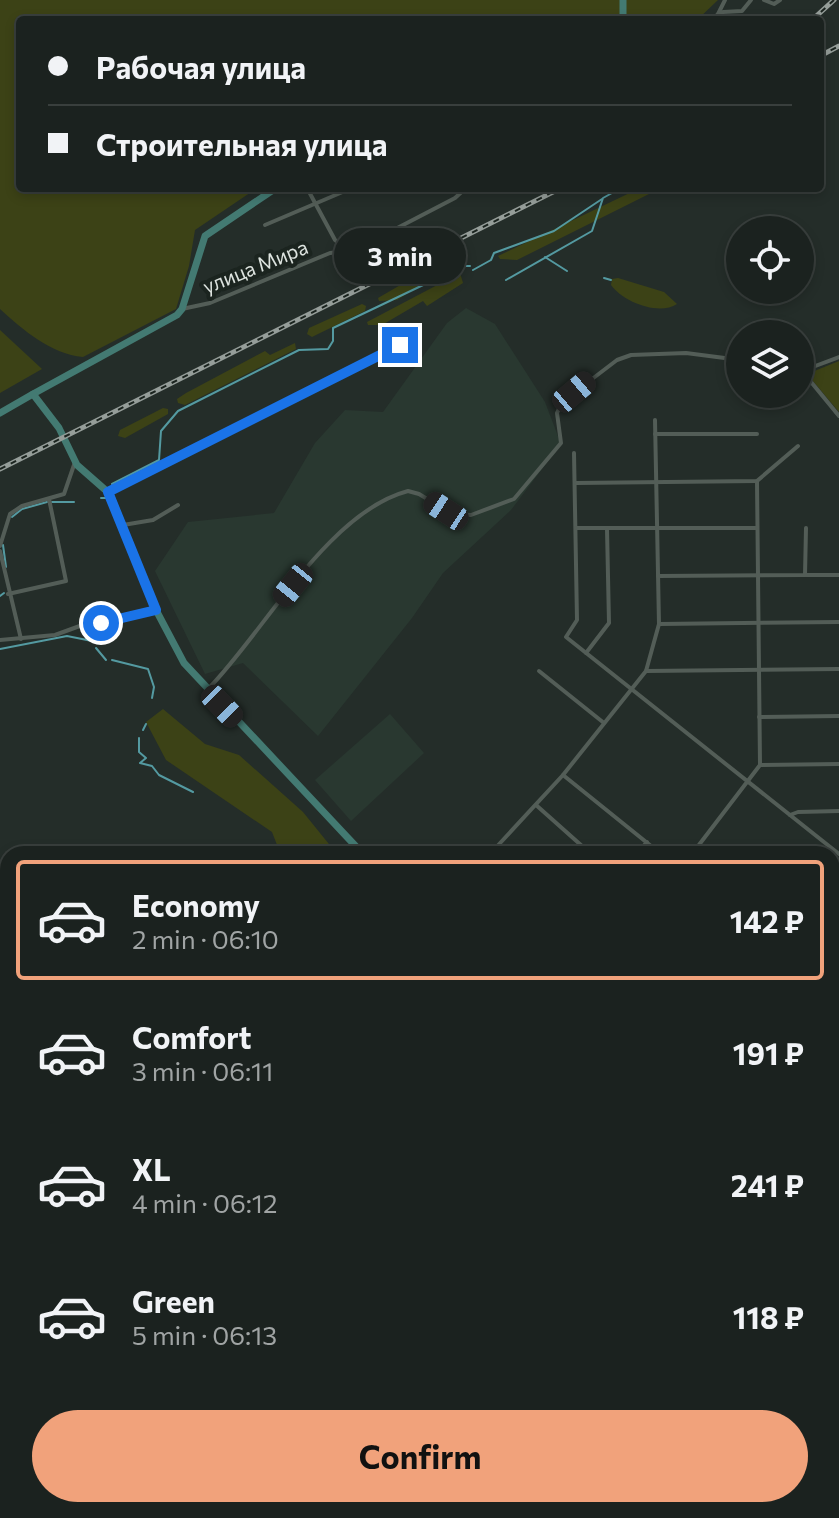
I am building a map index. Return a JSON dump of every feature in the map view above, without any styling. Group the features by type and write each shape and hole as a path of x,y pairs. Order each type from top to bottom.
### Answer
{"main road":[{"path":"180,312 205,236 270,192"},
{"name":"улица Мира","path":"0,413 180,312"},
{"path":"33,394 59,428 75,462 108,492 173,646 207,690 355,846"}],"street":[{"path":"720,16 742,11 751,0"},
{"path":"764,0 774,4 780,0"},
{"path":"309,192 335,240 347,250 361,274"},
{"path":"265,225 344,192"},
{"name":"улица Мира","path":"180,312 210,303 277,273 355,250 462,192"},
{"path":"108,492 400,345"},
{"path":"207,690 309,565 346,527 372,510 408,491 458,516 471,515 514,499 561,443 557,413 562,402 617,360 631,355 686,353 726,358"},
{"path":"814,367 839,357"},
{"path":"814,387 839,416"},
{"path":"497,846 563,775 646,671 659,624 655,420"},
{"path":"655,434 757,434"},
{"path":"576,483 757,481 798,446"},
{"path":"574,453 577,620 566,637 829,846"},
{"path":"21,639 8,594 0,549 10,514 22,506 66,491 75,462"},
{"path":"699,846 750,783 760,765 757,481"},
{"path":"8,594 66,581 49,499"},
{"path":"123,525 133,520 153,520 178,505"},
{"path":"576,528 757,528"},
{"path":"805,575 806,528"},
{"path":"586,653 609,623 607,529"},
{"path":"658,576 839,575"},
{"path":"0,640 55,635 88,623 156,610"},
{"path":"659,624 839,622"},
{"path":"646,671 839,669"},
{"path":"539,671 604,723"},
{"path":"759,717 839,716"},
{"path":"760,765 839,764"},
{"path":"563,775 652,846"},
{"path":"536,804 582,846"},
{"path":"790,815 839,811"},
{"path":"643,846 647,842"}],"shaded area":[{"path":"466,308 495,324 545,402 561,444 511,510 443,573 412,618 318,736 243,663 205,674 155,571 188,522 274,513 315,443 345,410 383,412 447,323"},
{"path":"390,714 424,753 351,821 315,780"}],"green space":[{"path":"0,0 718,0 701,16 16,16 16,192 251,192 195,230 189,266 176,309 83,357 49,346 0,309"},
{"path":"632,192 653,192 517,260 500,259 498,256"},
{"path":"433,266 439,273 397,300 379,301 378,298"},
{"path":"460,273 463,283 427,306 423,301 382,325 368,325 367,322"},
{"path":"618,278 664,292 677,304 651,308 632,302 611,285 612,279"},
{"path":"362,304 366,306 365,311 312,337 307,334 309,328"},
{"path":"0,330 42,369 0,393"},
{"path":"295,343 296,349 185,405 178,403 177,399 186,393 265,351 270,355"},
{"path":"839,361 839,412 814,382 814,371"},
{"path":"163,408 168,409 168,414 125,438 118,436 120,430"},
{"path":"163,709 205,744 239,755 303,812 331,846 277,846 272,832 166,760 146,722"}],"waterway":[{"path":"506,280 592,231 603,198 614,192"},
{"path":"473,270 491,260 494,253 554,231 602,199"},
{"path":"545,257 567,271"},
{"path":"112,484 159,460 161,431 178,411 299,350 328,349 333,341 333,328 463,266 470,266"},
{"path":"604,278 611,280"},
{"path":"101,498 107,498"},
{"path":"12,517 22,509 47,502"},
{"path":"52,502 74,502"},
{"path":"3,545 6,567"},
{"path":"0,596 4,593"},
{"path":"0,649 67,636 92,641"},
{"path":"96,648 106,660"},
{"path":"112,660 148,669 154,687 152,698"},
{"path":"143,730 146,724"},
{"path":"139,738 139,752 146,758 140,763 152,766 159,775 193,792"}],"railway":[{"path":"816,16 834,0"},
{"path":"824,54 839,46"},
{"path":"0,469 553,192"}],"route":[{"path":"101,623 156,610 108,492 400,345"}]}
